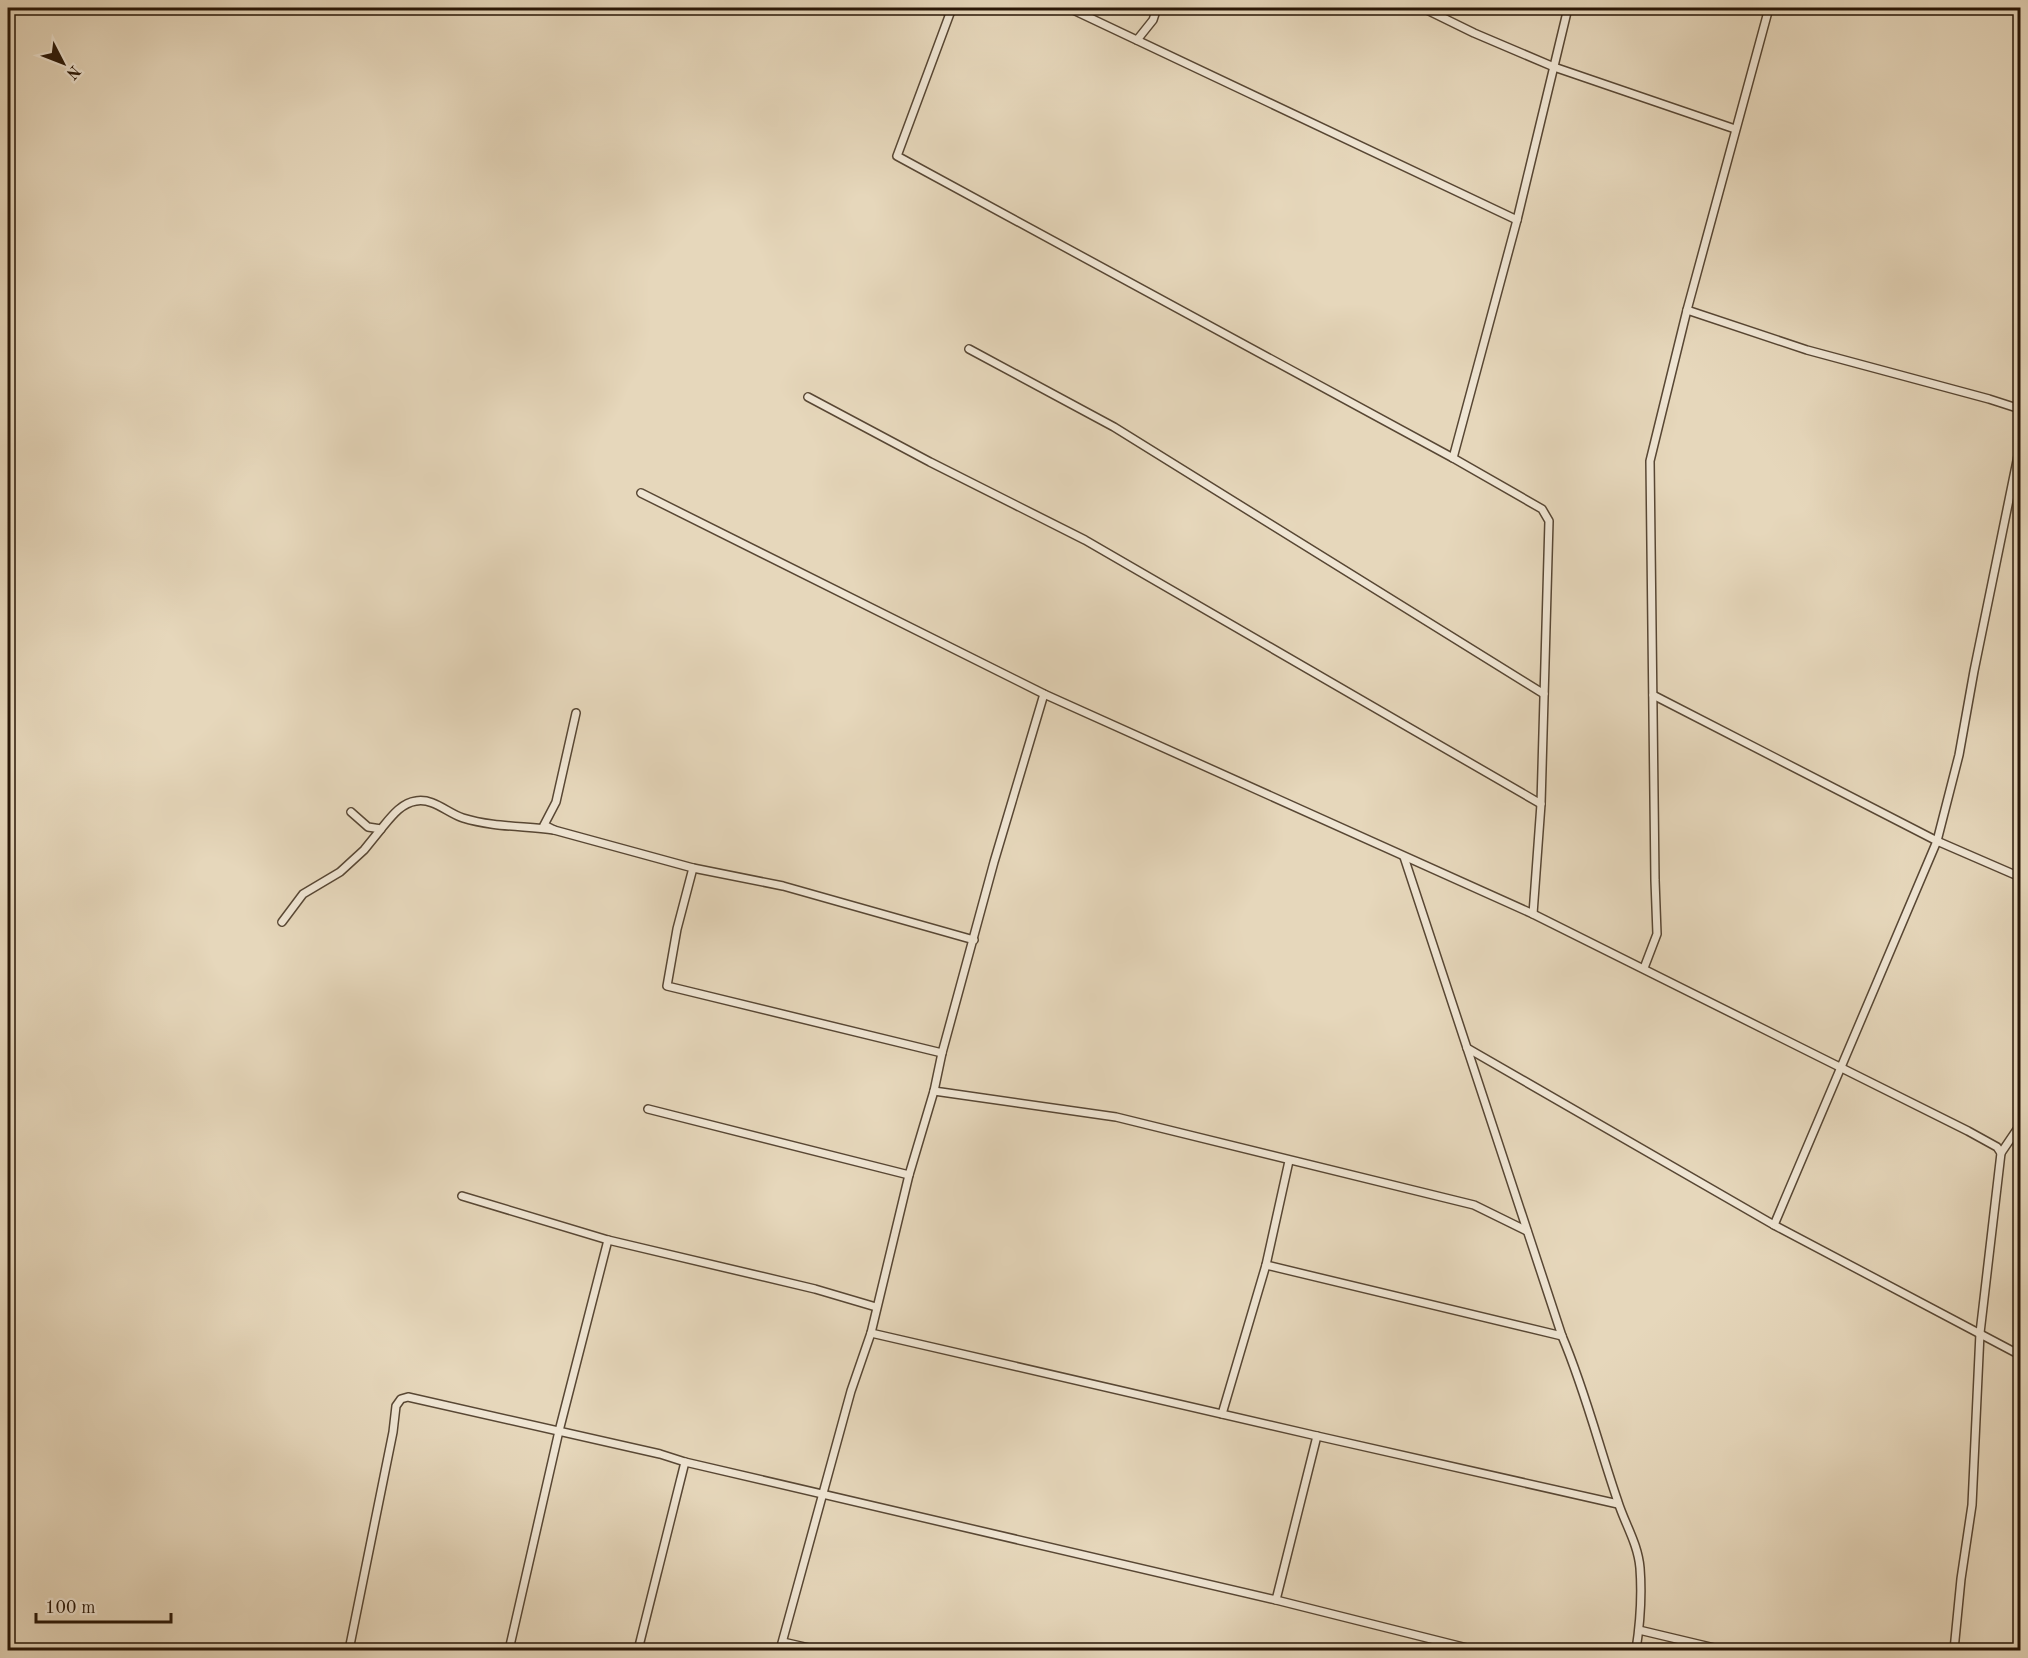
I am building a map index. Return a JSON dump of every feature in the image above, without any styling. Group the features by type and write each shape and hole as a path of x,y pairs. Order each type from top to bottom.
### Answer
{"street":[{"path":"940,8 951,10 897,156 1453,458 1542,509 1549,521 1541,804 1533,914"},
{"path":"1069,8 1517,220"},
{"path":"1137,40 1153,20 1157,8"},
{"path":"1423,8 1474,33 1554,67 1735,129"},
{"path":"1453,458 1517,220 1568,8"},
{"path":"1644,968 1657,934 1654,880 1650,461 1768,8"},
{"path":"1688,310 1807,350 2020,409"},
{"path":"969,349 1114,427 1544,694"},
{"path":"808,396 930,462 1084,540 1541,804"},
{"path":"1774,1225 1937,841 1959,755 2020,446"},
{"path":"641,494 1044,694 1533,914 1968,1131 2001,1153"},
{"path":"780,1650 852,1391 871,1333 909,1175 934,1092 942,1053 994,862 1044,694"},
{"path":"1653,695 1937,841 2020,876"},
{"path":"554,830 544,825 556,802 576,713"},
{"path":"282,922 303,894 340,872 364,850 405,804 420,800 428,801 455,816 473,821 554,830 693,868 783,886 974,940"},
{"path":"351,812 368,826 381,829"},
{"path":"1404,857 1562,1336 1576,1370 1618,1504 1636,1549 1640,1568 1639,1630 1636,1650"},
{"path":"693,868 677,929 667,986 942,1053"},
{"path":"1467,1048 1774,1225 2020,1355"},
{"path":"934,1092 1116,1118 1474,1205 1527,1231"},
{"path":"648,1109 909,1175"},
{"path":"1954,1650 1972,1505 1980,1334 2001,1153 2020,1125"},
{"path":"1222,1414 1266,1265 1289,1161"},
{"path":"462,1196 608,1239 815,1289 876,1307"},
{"path":"509,1650 559,1431 608,1239"},
{"path":"1266,1265 1562,1336"},
{"path":"871,1333 1618,1504"},
{"path":"350,1650 393,1432 396,1406 401,1399 408,1397 660,1454 685,1462 1276,1600 1475,1650"},
{"path":"1276,1600 1317,1436"},
{"path":"638,1650 685,1462"},
{"path":"1639,1630 1723,1650"},
{"path":"783,1642 818,1650"}]}
